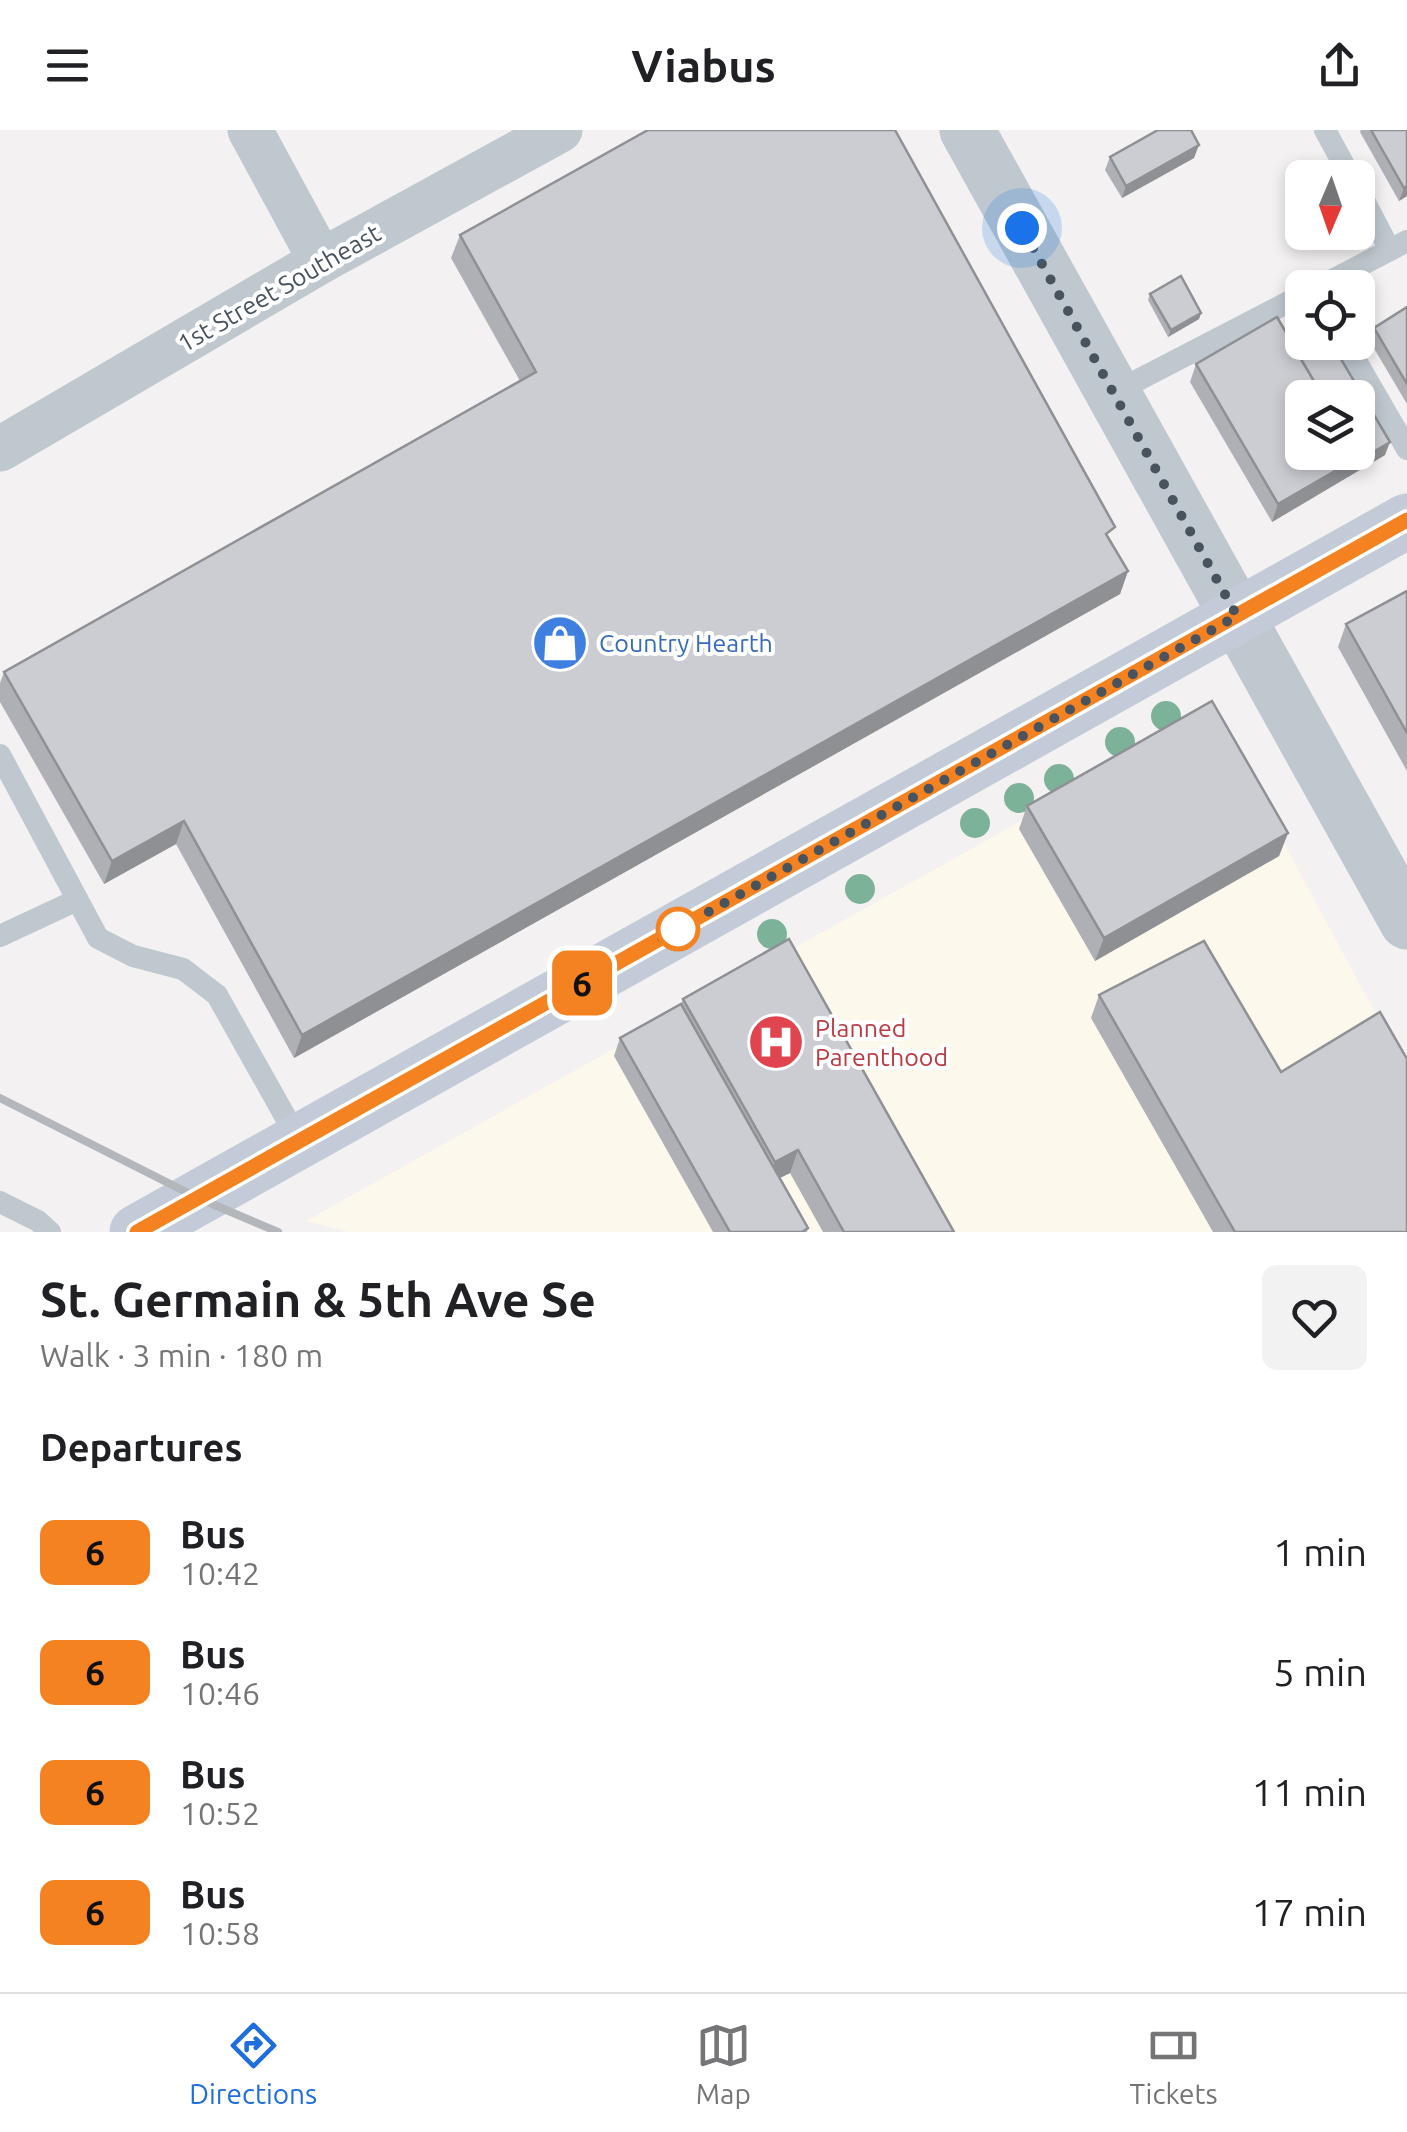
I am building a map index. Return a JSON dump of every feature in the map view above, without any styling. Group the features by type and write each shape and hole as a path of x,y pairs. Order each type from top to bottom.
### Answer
{"main road":[{"path":"137,1232 1407,520"}],"street":[{"path":"250,130 322,261"},
{"name":"1st Street Southeast","path":"0,449 322,261 560,130"},
{"path":"967,130 1407,922"}],"lane":[{"path":"1326,130 1342,160"},
{"path":"1351,270 1399,245 1375,212"},
{"path":"1114,392 1285,304"},
{"path":"1355,360 1407,449"},
{"path":"0,756 8,791 98,938 133,956 183,970 217,995 299,1141"},
{"path":"0,936 78,900"},
{"path":"0,1202 50,1232"}],"shaded area":[{"path":"1214,713 1407,1072 1407,1232 349,1232 306,1221"}],"building":[{"name":"Country Hearth","path":"648,130 895,130 1115,527 1106,534 1128,571 302,1035 184,821 112,861 4,672 536,372 460,235"},
{"path":"1158,130 1191,130 1199,145 1126,186 1110,157"},
{"path":"1371,130 1407,130 1404,188"},
{"path":"1181,276 1201,313 1171,330 1150,294"},
{"path":"1407,307 1407,384 1375,330"},
{"path":"1277,317 1285,331 1285,360 1302,360 1314,380 1285,380 1285,470 1337,470 1278,504 1196,364"},
{"path":"1301,360 1342,360 1353,380 1313,380"},
{"path":"1375,417 1390,442 1375,451"},
{"path":"1407,591 1407,733 1346,624"},
{"path":"1212,701 1288,833 1104,938 1027,806"},
{"path":"789,939 954,1232 844,1232 798,1150 775,1162 683,999"},
{"path":"1204,941 1281,1072 1380,1012 1407,1059 1407,1232 1235,1232 1099,995"},
{"path":"681,1004 808,1228 802,1232 730,1232 620,1038"}],"railway":[{"path":"0,1098 198,1198 278,1232"}],"bus line":[{"name":"6","path":"137,1232 1407,520"}],"place":[{"name":"Country Hearth","path":"560,643"},
{"name":"Planned Parenthood","path":"776,1042"}],"route":[{"path":"678,929 662,938 1237,616 1022,228"}]}
